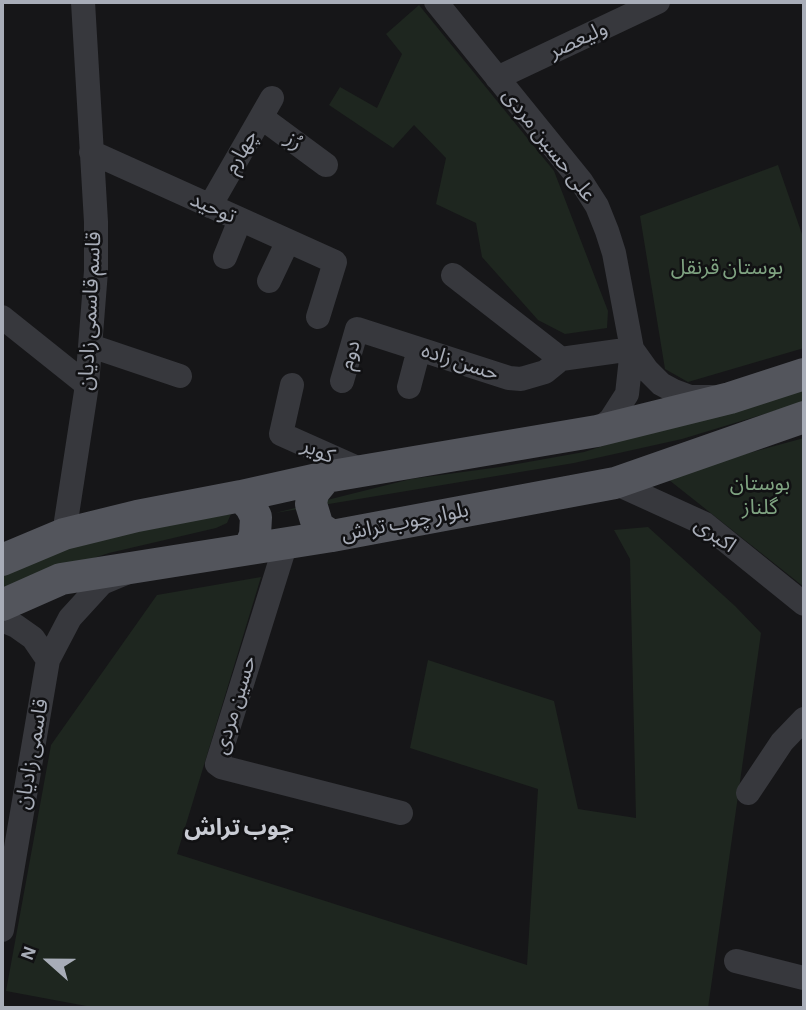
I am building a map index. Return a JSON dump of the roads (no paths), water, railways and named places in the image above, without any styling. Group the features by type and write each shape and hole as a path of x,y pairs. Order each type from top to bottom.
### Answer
{"main road":[{"path":"2,560 64,534 137,516 326,477 597,431 730,398 804,373"},
{"name":"بلوار چوب‌ تراش","path":"2,605 61,579 332,536 615,483 804,417"},
{"path":"326,477 313,492 311,504 318,527 332,536"},
{"path":"241,496 251,506 256,517 255,535 249,549"}],"street":[{"name":"قاسم قاسمی زادیان","path":"64,534 87,385 97,250 83,2"},
{"name":"علی حسین مردی","path":"436,2 545,135 597,206 614,253 632,349 626,394 615,413 597,431"},
{"name":"ولیعصر","path":"498,78 658,2"},
{"name":"رُز","path":"267,108 326,165"},
{"name":"چهارم","path":"209,206 267,108"},
{"name":"توحید","path":"91,152 335,262 318,317"},
{"path":"225,257 240,220"},
{"path":"270,281 288,241"},
{"path":"453,275 561,359"},
{"path":"2,317 87,385"},
{"name":"حسن زاده","path":"357,329 509,378 521,379 545,372 561,359 632,349"},
{"name":"دوم","path":"342,382 357,329"},
{"path":"90,346 180,376"},
{"path":"409,387 419,349"},
{"name":"علی حسین مردی","path":"632,349 654,379 674,391 690,397 730,398"},
{"name":"کویر","path":"292,385 281,434 364,471"},
{"name":"اکبری","path":"615,483 705,524 804,604"},
{"name":"حسین مردی","path":"286,543 217,764 401,813"},
{"name":"قاسمی زادیان","path":"2,930 48,660 70,618 102,583 139,568"},
{"path":"2,620 33,638 48,660"},
{"path":"748,793 782,741 804,719"},
{"path":"736,961 804,978"}],"district":[{"name":"چوب تراش","path":"239,828"}],"park label":[{"name":"بوستان قرنقل","path":"727,268"},
{"name":"بوستان گلناز","path":"760,496"}]}
